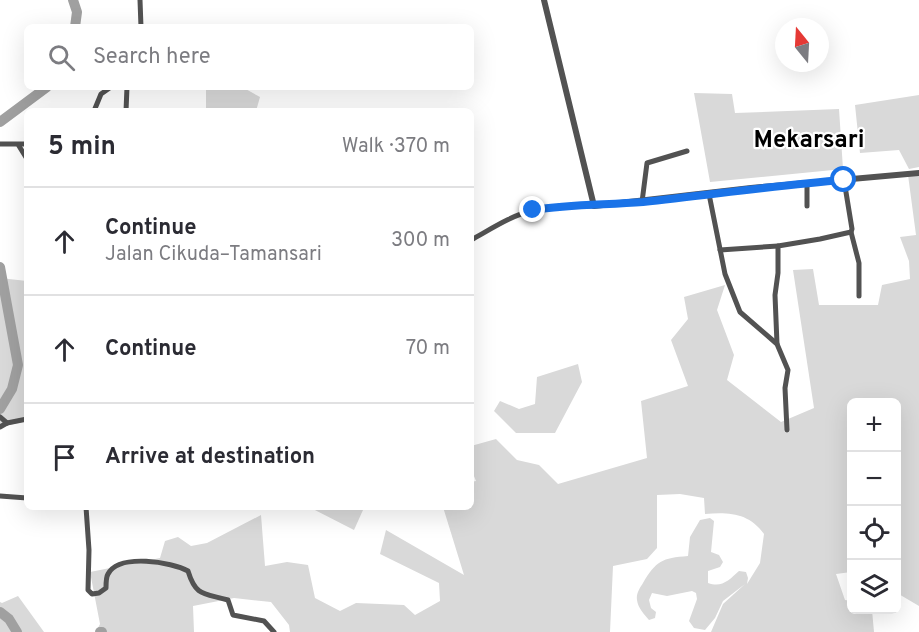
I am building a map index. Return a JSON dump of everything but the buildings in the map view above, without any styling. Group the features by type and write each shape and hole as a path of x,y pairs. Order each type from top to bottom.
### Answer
{"street":[{"path":"140,0 141,24"},
{"path":"544,0 594,206"},
{"path":"95,108 101,94 107,90"},
{"path":"126,108 127,90"},
{"path":"0,144 24,145"},
{"path":"19,146 24,154"},
{"path":"642,202 647,163 687,151"},
{"path":"474,238 509,219 533,210 642,202 919,173"},
{"path":"844,180 852,229 850,232 859,263 859,296"},
{"path":"807,183 807,207"},
{"path":"709,194 725,274 740,312 777,344"},
{"path":"720,250 778,246 850,232"},
{"path":"778,246 775,295 777,344 788,370 785,388 787,430"},
{"path":"0,417 7,423"},
{"path":"0,427 24,420"},
{"path":"0,496 24,498"},
{"path":"86,510 89,550 88,590 92,594 99,593 106,588 108,573 116,566 128,562 177,565 188,571 193,586 198,592 228,600 232,615 264,621 274,632"}],"shaded area":[{"path":"206,90 247,90 260,97 257,108 206,108"},
{"path":"694,93 732,94 735,113 839,109 843,169 710,182"},
{"path":"919,95 919,167 909,169 899,150 860,153 855,105"},
{"path":"919,174 919,606 901,595 901,398 847,398 847,573 836,574 847,600 847,614 872,614 874,632 711,632 723,604 745,584 723,601 715,618 705,630 694,628 689,621 697,599 696,593 692,591 667,596 652,593 649,600 651,608 656,612 655,618 649,620 638,603 637,595 640,589 656,565 672,558 688,556 690,537 700,520 710,518 714,521 711,552 719,555 723,562 720,567 708,571 708,583 721,584 739,571 746,572 747,584 760,563 764,534 758,527 738,515 705,514 704,498 680,494 657,495 657,548 647,559 613,566 610,632 290,632 289,625 271,602 234,598 193,606 194,632 96,632 100,624 90,572 160,558 165,541 178,537 191,546 207,543 261,515 265,566 287,562 308,565 315,598 340,611 356,603 404,605 415,615 440,601 439,583 380,554 386,530 464,575 444,510 474,510 474,481 476,481 474,445 496,439 517,460 539,465 558,484 647,458 641,401 688,386 671,340 688,319 684,297 725,285 717,310 734,355 727,380 781,422 814,408 793,270 813,269 819,305 878,305 882,285 910,279 909,261 900,237 916,235 908,175"},
{"path":"0,278 24,281 24,422 0,429"},
{"path":"578,364 582,382 555,433 516,433 494,411 500,401 519,409 535,404 537,377"},
{"path":"315,510 363,510 354,530"},
{"path":"18,596 44,632 0,632 0,602"}],"waterway":[{"path":"73,0 77,12 75,24"},
{"path":"0,122 43,90"},
{"path":"0,267 18,365 12,389 0,409"},
{"path":"0,612 9,619 17,632"}],"district":[{"name":"Mekarsari","path":"809,139"}],"route":[{"path":"533,210 642,202 751,188 844,180"}]}
